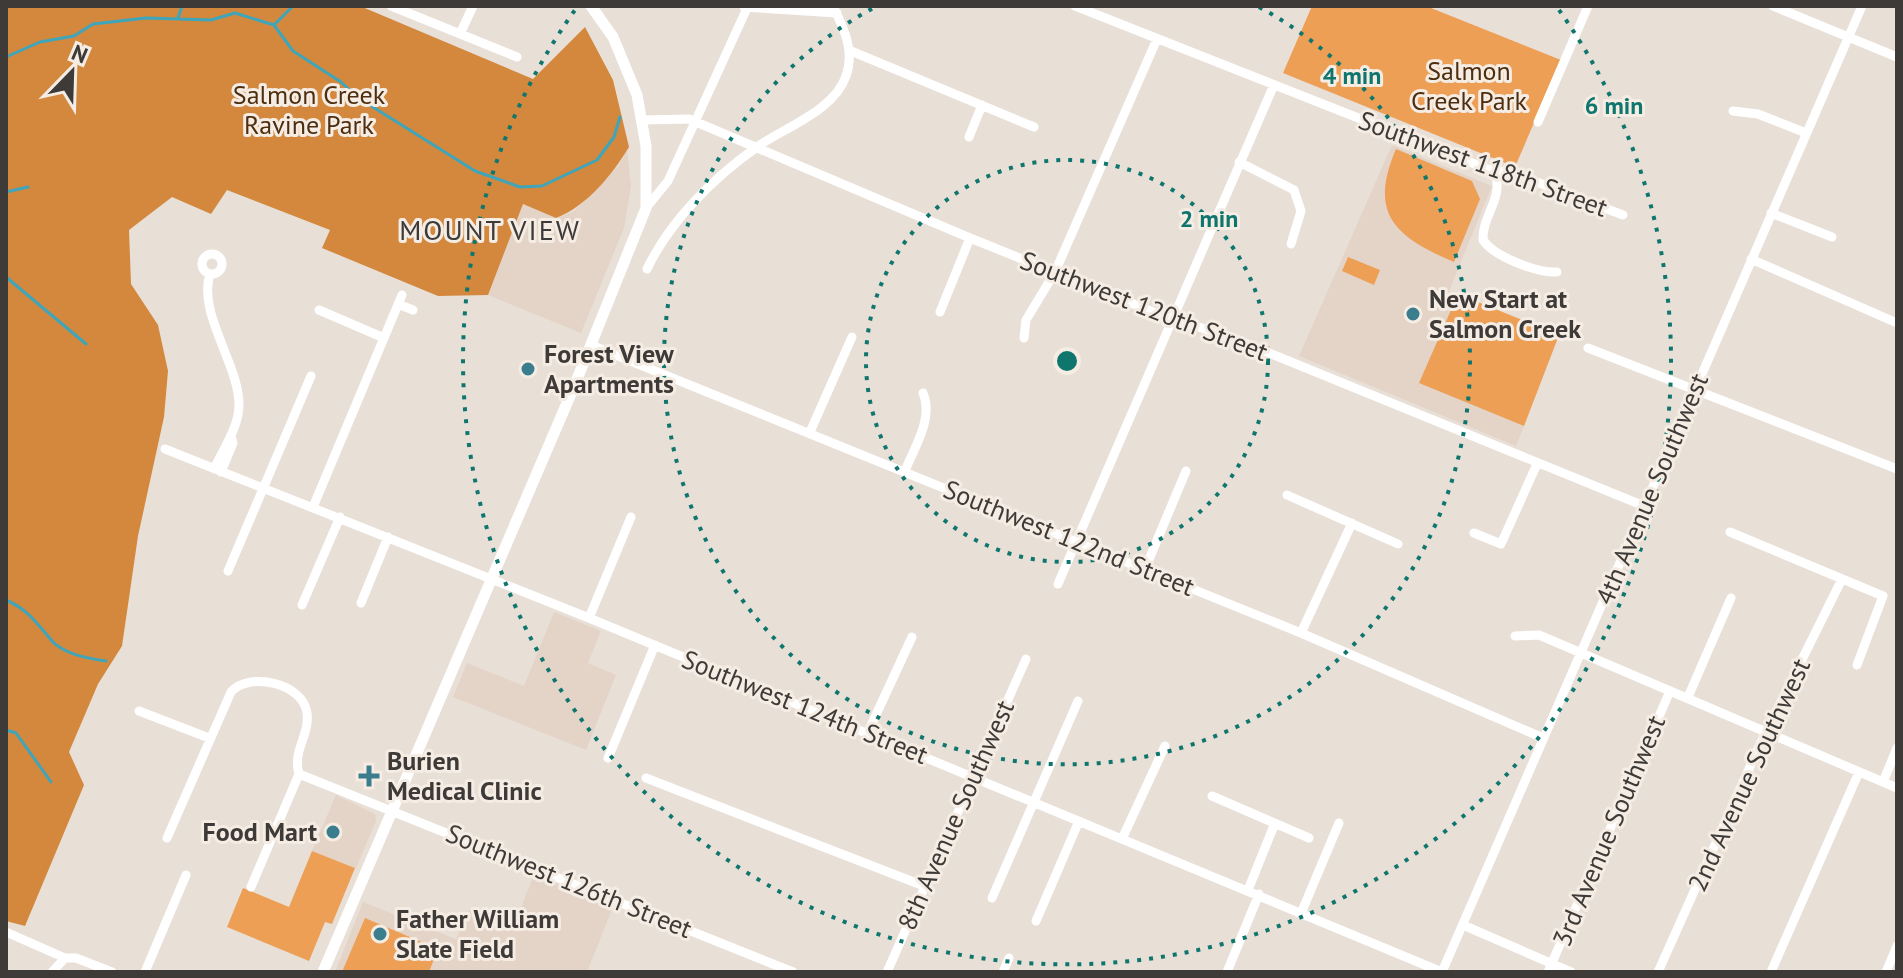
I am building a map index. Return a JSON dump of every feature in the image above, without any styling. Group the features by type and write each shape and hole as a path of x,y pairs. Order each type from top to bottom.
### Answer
{"main road":[{"path":"323,972 492,580 646,208 647,164 642,120 626,66 613,37 591,6"}],"street":[{"path":"391,6 517,57"},
{"path":"460,34 473,6"},
{"name":"Southwest 118th Street","path":"1075,6 1273,87 1495,172 1508,171 1623,215"},
{"path":"1538,122 1588,6"},
{"path":"1773,6 1897,57"},
{"name":"4th Avenue Southwest","path":"1442,972 1862,6"},
{"path":"646,208 668,181 746,7 835,10 851,51 847,74 830,100 756,148 694,203 667,234 647,269"},
{"path":"1024,338 1026,320 1055,272 1157,39"},
{"path":"851,51 1034,127"},
{"path":"1058,584 1273,87"},
{"path":"969,137 982,105"},
{"path":"1733,111 1758,114 1806,133"},
{"name":"Southwest 120th Street","path":"642,120 680,118 697,122 970,238 1172,318 1230,337 1644,506"},
{"path":"1239,162 1294,190 1301,211 1291,244"},
{"path":"1495,172 1499,188 1483,230 1487,247 1547,273 1557,272"},
{"path":"1771,213 1832,237"},
{"path":"940,312 970,238"},
{"path":"1751,259 1897,323"},
{"path":"210,274 210,301 238,393 239,410 231,436 233,443 218,471"},
{"path":"313,507 400,300 413,310"},
{"path":"319,310 384,338"},
{"path":"810,432 852,337"},
{"name":"Southwest 122nd Street","path":"591,345 1301,633 1543,738"},
{"path":"1588,348 1897,469"},
{"path":"228,571 311,376"},
{"path":"905,471 924,424 927,407 923,393"},
{"name":"Southwest 124th Street","path":"165,449 868,732 1442,972"},
{"path":"1474,533 1501,544 1537,464"},
{"path":"1145,569 1186,471"},
{"path":"1287,495 1398,544"},
{"path":"302,605 340,517"},
{"path":"589,618 631,517"},
{"path":"1301,633 1352,523"},
{"path":"1730,532 1883,596 1857,665"},
{"path":"361,603 388,537"},
{"name":"2nd Avenue Southwest","path":"1658,972 1842,579"},
{"name":"3rd Avenue Southwest","path":"1688,697 1731,598"},
{"path":"1515,636 1539,635 1897,788"},
{"path":"868,732 912,637"},
{"path":"608,758 655,645"},
{"name":"8th Avenue Southwest","path":"887,972 1026,659"},
{"path":"167,838 209,738 236,686 245,681 273,684 293,694 307,710 307,722 297,748 299,774 251,887"},
{"name":"3rd Avenue Southwest","path":"1550,968 1670,691"},
{"path":"992,898 1078,701"},
{"path":"139,711 209,738"},
{"path":"1122,839 1165,746"},
{"path":"1883,782 1897,748"},
{"path":"1771,972 1859,772"},
{"name":"Southwest 126th Street","path":"299,774 793,972"},
{"path":"646,778 924,886"},
{"path":"1212,796 1309,838"},
{"path":"1036,921 1079,821"},
{"path":"1248,890 1275,823"},
{"path":"1302,911 1339,823"},
{"path":"145,972 186,875"},
{"path":"1227,972 1259,894"},
{"path":"1463,925 1550,968 1571,972"},
{"path":"6,932 65,958 76,958 112,972"},
{"path":"1886,972 1897,946"},
{"path":"52,972 65,958"},
{"path":"1003,972 1009,958"}],"shaded area":[{"name":"New Start at Salmon Creek","path":"1392,145 1492,186 1449,291 1559,335 1516,446 1299,356"},
{"path":"627,150 631,186 624,228 581,333 488,295 523,204 556,218 574,211 618,166"},
{"path":"554,612 601,631 588,663 616,675 586,750 453,697 467,663 524,686"},
{"path":"336,795 375,814 376,821 356,868 312,851"},
{"path":"534,875 613,907 587,972 335,972 363,902 456,939 469,910 513,927"}],"green space":[{"name":"Salmon Creek Ravine Park","path":"6,6 360,6 533,79 585,27 613,80 629,147 598,188 567,213 556,218 523,204 488,295 438,296 322,248 330,230 227,190 211,214 172,197 129,230 131,284 158,325 168,371 164,417 138,536 122,646 98,684 69,752 84,785 25,926 6,921"},
{"name":"Salmon Creek Park","path":"1312,6 1426,6 1561,60 1515,167 1283,73"},
{"path":"1396,149 1472,181 1480,199 1454,262 1416,243 1392,220 1386,207 1385,191"},
{"path":"1348,257 1380,270 1374,285 1342,271"},
{"path":"1458,294 1559,335 1524,426 1419,383"},
{"path":"312,851 355,868 332,924 325,922 309,961 227,927 243,888 289,907"},
{"name":"Father William Slate Field","path":"365,918 438,949 429,972 342,972"}],"waterway":[{"path":"178,18 182,6"},
{"path":"274,25 293,6"},
{"path":"6,57 40,42 74,36 93,24 146,18 211,20 235,13 274,25 293,51 341,82 357,97 475,171 520,187 542,186 597,160 614,137 620,117"},
{"path":"6,192 28,187"},
{"path":"6,277 86,344"},
{"path":"6,600 27,613 64,650 106,661"},
{"path":"6,730 16,733 51,782"}],"place":[{"name":"New Start at Salmon Creek","path":"1413,314"},
{"name":"Forest View Apartments","path":"528,369"},
{"name":"Burien Medical Clinic","path":"369,776"},
{"name":"Food Mart","path":"333,832"},
{"name":"Father William Slate Field","path":"380,934"}],"district":[{"name":"MOUNT VIEW","path":"490,230"}]}
